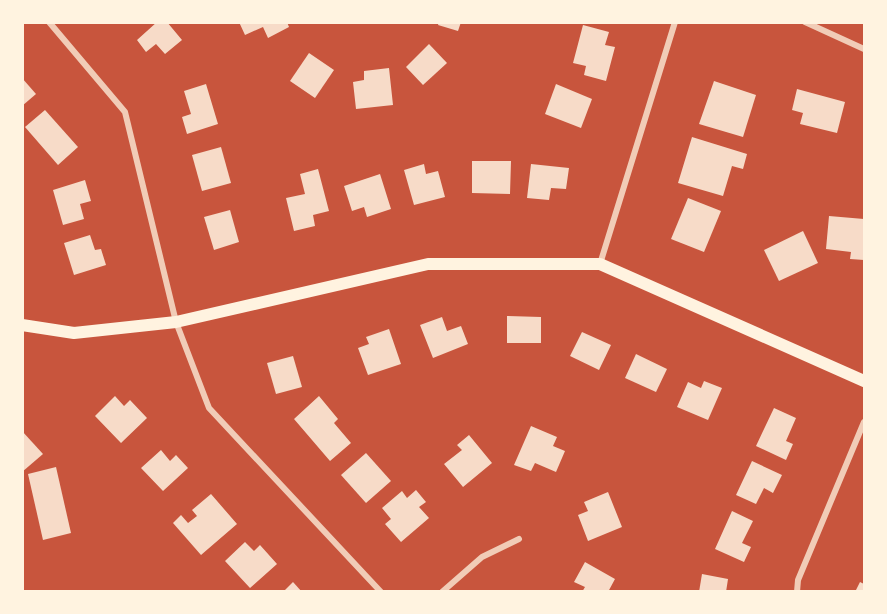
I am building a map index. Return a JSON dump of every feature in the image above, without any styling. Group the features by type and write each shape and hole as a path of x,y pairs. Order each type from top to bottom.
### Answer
{"main road":[{"path":"22,325 74,333 176,322 428,264 600,264 864,381"}],"street":[{"path":"49,22 125,112 176,322 209,408 381,591"},
{"path":"600,264 675,22"},
{"path":"805,22 864,49"},
{"path":"797,591 798,580 864,422"},
{"path":"442,591 482,557 519,539"}],"building":[{"path":"157,22 167,22 182,40 165,54 156,44 146,52 137,40"},
{"path":"239,22 287,22 289,27 268,38 263,27 245,35"},
{"path":"439,22 461,22 458,31 438,25"},
{"path":"583,25 609,32 605,45 615,47 606,81 584,75 586,66 573,63"},
{"path":"429,44 447,63 423,85 406,67"},
{"path":"309,53 334,70 315,98 290,81"},
{"path":"389,68 393,105 356,109 353,82 364,80 364,71"},
{"path":"22,78 36,94 22,106"},
{"path":"714,81 756,95 743,137 699,124"},
{"path":"206,84 218,124 187,134 182,117 191,114 184,91"},
{"path":"556,84 592,99 581,128 545,114"},
{"path":"797,89 845,102 837,133 800,124 803,113 792,110"},
{"path":"45,110 78,147 58,165 25,127"},
{"path":"692,137 747,154 743,169 732,166 723,196 678,183"},
{"path":"221,147 231,183 202,191 192,155"},
{"path":"472,161 511,161 510,194 472,193"},
{"path":"424,164 426,174 438,171 445,197 414,205 404,170"},
{"path":"531,164 569,168 566,189 551,188 549,200 527,198"},
{"path":"318,169 329,211 313,215 315,226 294,231 286,198 305,194 300,174"},
{"path":"380,174 391,209 367,217 364,207 352,211 344,186"},
{"path":"85,180 91,201 80,204 84,219 63,225 53,190"},
{"path":"688,198 721,211 704,252 671,239"},
{"path":"230,210 239,242 214,250 204,217"},
{"path":"829,216 864,219 864,260 850,259 851,252 826,249"},
{"path":"803,231 818,263 779,281 764,250"},
{"path":"90,235 95,250 101,249 106,265 74,275 64,243"},
{"path":"507,316 541,317 541,343 507,343"},
{"path":"442,317 447,331 461,326 468,344 433,358 420,325"},
{"path":"389,329 401,364 368,375 358,348 369,344 366,337"},
{"path":"582,332 611,345 599,370 570,356"},
{"path":"636,354 667,369 656,392 625,378"},
{"path":"293,356 302,387 276,394 267,363"},
{"path":"704,381 722,388 708,420 677,407 688,382 701,388"},
{"path":"115,396 124,406 130,400 147,418 121,443 95,416"},
{"path":"319,396 338,419 334,423 351,443 330,461 294,419"},
{"path":"774,408 796,418 786,441 793,444 786,460 756,446"},
{"path":"531,426 557,437 553,446 565,451 556,472 535,463 531,471 514,465"},
{"path":"22,431 43,454 22,472"},
{"path":"469,435 492,463 463,487 444,464 462,450 457,445"},
{"path":"161,450 170,461 176,455 188,468 163,491 141,468"},
{"path":"366,453 391,481 366,503 341,475"},
{"path":"752,461 782,475 773,493 764,488 756,504 736,495"},
{"path":"56,467 71,533 43,540 28,474"},
{"path":"416,490 426,502 419,507 429,518 401,542 385,524 391,519 382,508 402,491 407,498"},
{"path":"608,492 622,527 588,541 578,515 588,511 584,502"},
{"path":"211,494 237,524 201,555 173,523 181,515 188,523 197,516 192,510"},
{"path":"732,511 753,521 742,543 751,547 744,562 715,549"},
{"path":"245,542 254,551 260,545 277,564 250,588 225,561"},
{"path":"585,562 615,579 608,592 582,592 585,587 574,582"},
{"path":"702,574 728,579 726,592 699,592"},
{"path":"293,582 302,592 283,592"},
{"path":"860,582 864,584 864,592 855,592"}]}
